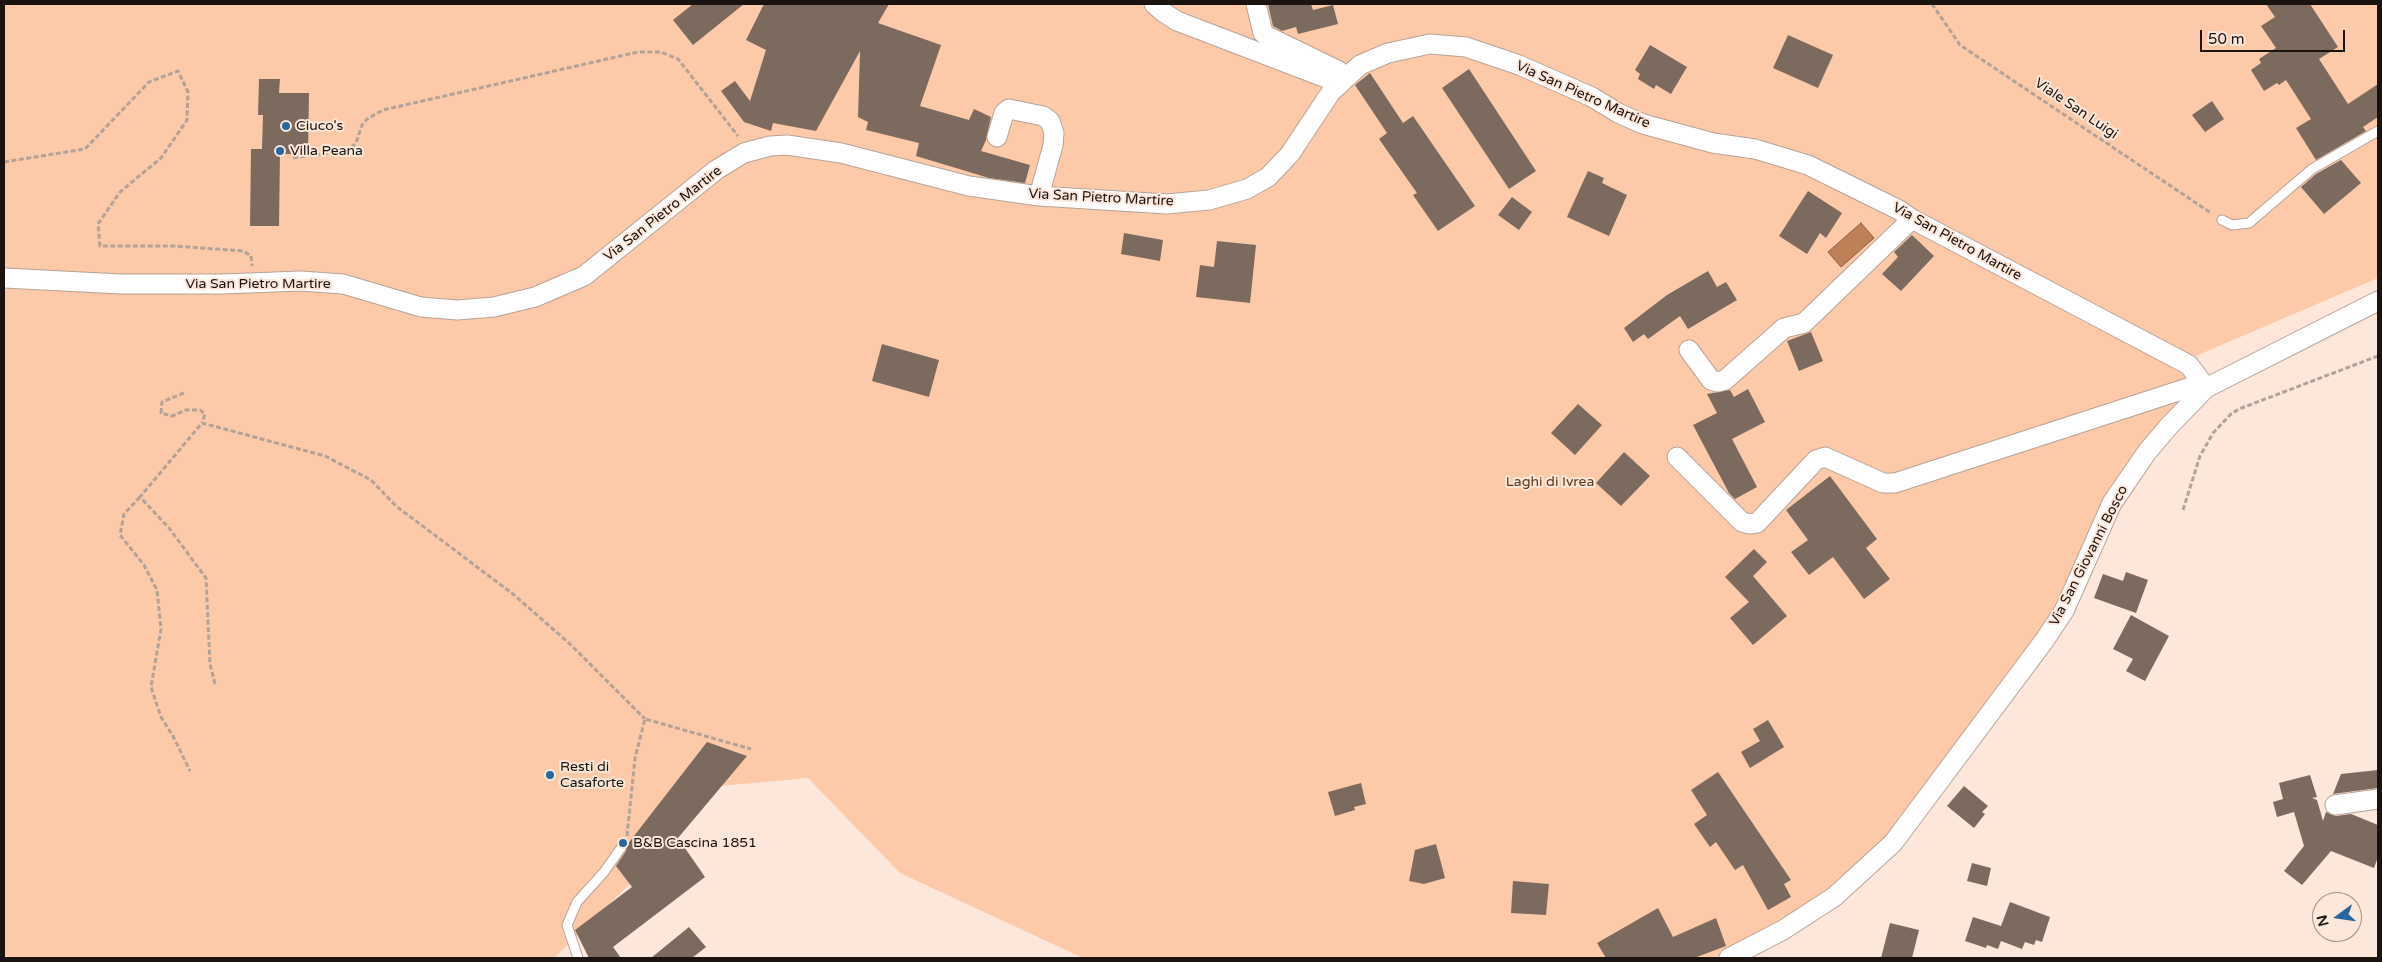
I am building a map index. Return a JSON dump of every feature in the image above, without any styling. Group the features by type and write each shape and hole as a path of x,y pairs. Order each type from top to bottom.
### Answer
{"street":[{"path":"1154,4 1178,21 1343,79"},
{"path":"1256,4 1263,32 1267,36 1343,79"},
{"name":"Via San Pietro Martire","path":"4,278 121,284 222,284 302,281 343,284 421,307 457,310 494,307 535,297 584,276 716,170 735,158 770,146 787,145 841,153 969,186 1038,196 1167,204 1209,200 1239,193 1268,177 1278,168 1290,154 1331,92 1343,79 1373,58 1401,49 1430,44 1466,48 1519,65 1567,85 1643,124 1713,143 1768,152 1808,165 1874,197 1912,219 2189,365 2204,385"},
{"path":"997,137 1004,113 1009,109 1043,116 1050,121 1054,133 1053,145 1038,196"},
{"path":"1689,350 1711,380 1718,382 1725,380 1784,328 1804,323 1912,219"},
{"name":"Via San Giovanni Bosco","path":"1729,958 1783,930 1834,897 1893,844 2049,634 2064,611 2112,503 2133,471 2204,385 2378,301"},
{"path":"1677,457 1742,522 1750,524 1757,523 1816,460 1825,457 1883,483 1895,483 2204,385"},
{"path":"2335,805 2378,799"}],"lane":[{"path":"2222,220 2232,225 2249,223 2312,169 2378,131"},
{"path":"578,958 567,925 577,902 604,872 621,848"}],"path":[{"name":"Viale San Luigi","path":"1932,4 1960,45 2222,220"},
{"path":"293,158 349,150 356,143 362,125 367,119 383,110 638,52 661,52 678,59 751,152"},
{"path":"4,162 84,149 149,82 178,72 188,92 187,120 161,158 120,192 98,224 100,246 184,247 243,251 251,256"},
{"path":"2183,510 2203,450 2214,433 2231,414 2239,409 2378,356"},
{"path":"184,392 162,402 161,412 172,416 186,410 200,410 205,414 202,423 124,514 120,535 144,565 157,590 161,629 151,687 154,700 190,771"},
{"path":"202,423 325,456 371,480 396,506 513,594 570,644 645,719 750,749"},
{"path":"140,497 169,528 206,578 210,664 215,684"},
{"path":"621,848 627,837 635,758 645,719"}],"green space":[{"name":"Laghi di Ivrea","path":"4,4 2378,4 2378,278 2191,358 2171,434 2060,602 1947,780 1889,860 1753,953 1741,958 1083,958 900,873 808,778 708,787 649,865 554,958 4,958"}],"shaded area":[{"path":"1861,223 1874,238 1841,267 1828,252"}],"building":[{"path":"693,4 744,4 693,45 673,20"},
{"path":"764,4 889,4 878,23 941,45 920,106 969,120 974,109 991,117 986,140 981,151 1030,165 1025,183 989,178 916,156 919,143 866,130 868,122 858,117 860,51 816,131 773,123 771,131 744,122 721,91 735,81 750,101 766,50 746,40"},
{"path":"1268,4 1311,4 1313,10 1333,5 1338,24 1298,34 1296,27 1282,31 1273,26"},
{"path":"2266,4 2310,4 2338,47 2319,59 2348,104 2378,84 2378,117 2363,127 2366,131 2316,160 2296,128 2311,119 2286,80 2264,91 2251,70 2261,63 2259,59 2276,48 2261,26 2275,17"},
{"path":"1788,35 1833,55 1818,88 1773,68"},
{"path":"1650,45 1687,67 1671,94 1656,85 1654,89 1638,79 1640,74 1635,70"},
{"path":"1469,69 1536,171 1509,189 1442,88"},
{"path":"1370,73 1403,123 1413,116 1475,206 1438,231 1413,195 1417,193 1379,139 1387,133 1355,85"},
{"name":"Villa Peana","path":"259,79 280,79 279,93 309,93 308,154 280,154 279,226 250,226 251,149 262,149 263,115 258,115"},
{"path":"2212,101 2224,119 2205,132 2192,115"},
{"path":"2341,160 2361,183 2324,214 2301,187 2316,174"},
{"path":"1588,171 1604,178 1602,183 1627,195 1609,236 1567,217"},
{"path":"1808,191 1842,213 1826,238 1820,233 1807,254 1779,236"},
{"path":"1512,197 1532,212 1519,230 1498,215"},
{"path":"1124,233 1163,240 1160,261 1121,254"},
{"path":"1912,235 1934,256 1901,291 1882,274 1898,257 1894,252"},
{"path":"1217,241 1256,245 1250,303 1196,297 1200,265 1214,267"},
{"path":"1708,271 1717,287 1726,282 1737,300 1688,329 1680,316 1648,339 1644,334 1633,342 1624,328 1667,295"},
{"path":"1811,332 1823,361 1799,371 1787,341"},
{"path":"882,344 939,360 929,397 872,381"},
{"path":"1748,389 1765,422 1732,439 1757,487 1735,499 1729,493 1693,425 1717,413 1707,394 1730,390 1734,397"},
{"path":"1578,404 1602,425 1575,455 1551,433"},
{"path":"1624,452 1650,476 1621,506 1596,483"},
{"path":"1830,476 1877,539 1866,548 1890,579 1864,599 1833,557 1809,575 1791,552 1808,540 1786,510"},
{"path":"1754,549 1767,562 1753,576 1787,616 1753,645 1730,618 1749,602 1725,577"},
{"path":"2126,572 2148,580 2136,613 2094,598 2103,574 2123,581"},
{"path":"2131,615 2169,636 2145,681 2126,671 2133,659 2113,649"},
{"path":"1768,720 1784,747 1750,768 1741,752 1760,741 1753,729"},
{"path":"707,742 747,756 678,838 705,877 613,947 621,958 589,958 575,930 632,887 616,866 626,851 627,845"},
{"path":"2378,770 2378,788 2333,794 2341,774"},
{"path":"1718,772 1791,880 1784,884 1791,897 1768,910 1743,865 1735,870 1716,842 1710,847 1694,824 1707,815 1691,790"},
{"path":"2310,775 2317,797 2312,798 2317,800 2323,821 2326,812 2336,816 2351,814 2378,825 2378,857 2374,868 2331,851 2302,885 2284,871 2304,846 2294,812 2277,817 2273,802 2283,799 2279,783"},
{"path":"1361,783 1366,804 1354,807 1355,810 1335,816 1328,792"},
{"path":"1964,786 1988,806 1982,812 1985,814 1974,828 1947,806"},
{"path":"1436,844 1445,878 1424,884 1409,881 1415,850"},
{"path":"1972,863 1991,868 1987,886 1967,881"},
{"path":"1513,881 1549,884 1546,915 1511,913"},
{"path":"2010,902 2050,917 2042,942 2036,940 2034,945 2025,942 2022,949 2001,941 1998,949 1987,945 1986,948 1965,941 1973,917 2001,926"},
{"path":"1658,908 1673,937 1716,918 1726,946 1694,958 1606,958 1597,943"},
{"path":"1890,923 1919,930 1912,958 1881,958"},
{"path":"689,927 706,947 692,958 651,958"}],"place":[{"name":"Ciuco's","path":"286,126"},
{"name":"Villa Peana","path":"280,151"},
{"name":"Resti di Casaforte","path":"550,775"},
{"name":"B&B Cascina 1851","path":"623,843"}]}
